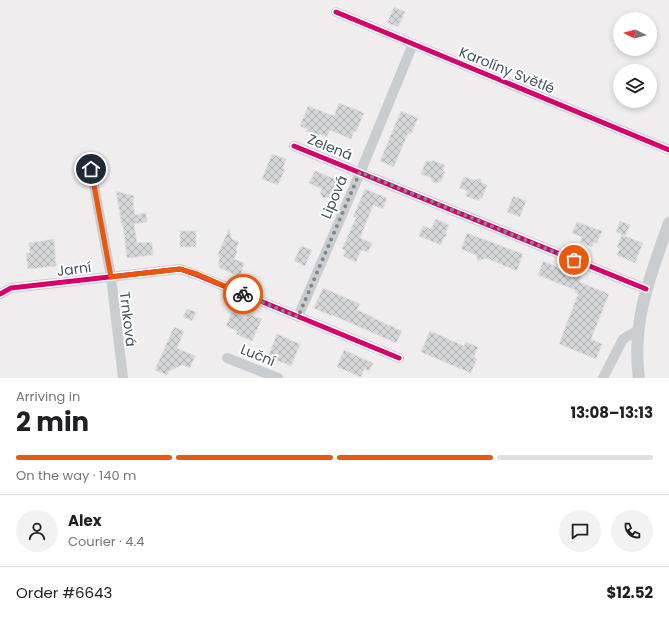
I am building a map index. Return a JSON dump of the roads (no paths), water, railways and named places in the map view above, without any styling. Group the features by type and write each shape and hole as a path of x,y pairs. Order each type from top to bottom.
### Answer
{"street":[{"name":"Karolíny Světlé","path":"336,12 669,150"},
{"name":"Lipová","path":"298,317 413,44"},
{"name":"Zelená","path":"294,146 646,289"},
{"name":"Trnková","path":"91,169 111,277 124,378"},
{"path":"639,378 637,364 638,330 646,289 669,223"},
{"name":"Jarní","path":"0,294 11,288 180,269 197,274 399,358"},
{"path":"603,378 624,339 638,330"},
{"name":"Luční","path":"227,358 278,378"}]}
